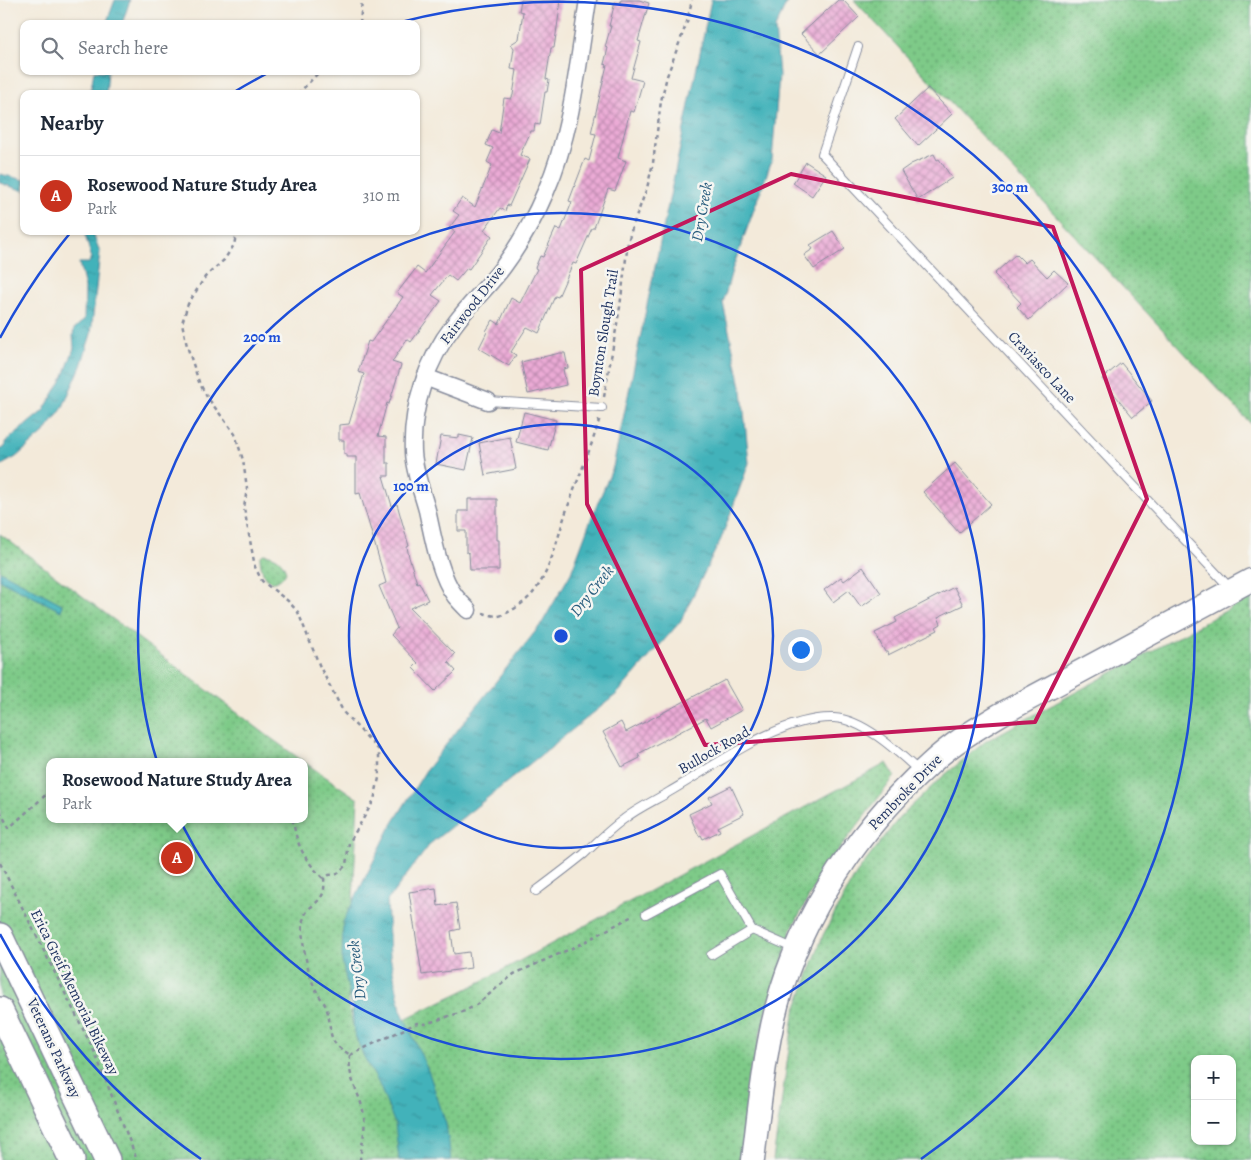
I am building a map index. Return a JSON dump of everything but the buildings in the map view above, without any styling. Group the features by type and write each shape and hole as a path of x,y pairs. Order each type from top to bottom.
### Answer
{"main road":[{"name":"Veterans Parkway","path":"0,936 107,1160"},
{"name":"Veterans Parkway","path":"0,1010 72,1160"}],"street":[{"name":"Fairwood Drive","path":"468,610 455,596 439,558 413,453 416,405 425,377 438,350 454,325 503,266 524,233 546,192 561,149 570,112 588,0"},
{"path":"425,377 488,401"},
{"name":"Pembroke Drive","path":"753,1160 770,1036 779,999 796,950 818,904 856,844 883,811 921,772 948,749 1001,714 1242,585"}],"lane":[{"name":"Craviasco Lane","path":"858,47 822,154 1242,585"},
{"path":"488,401 602,408"},
{"name":"Bullock Road","path":"536,891 581,856 623,819 641,807 670,792 718,760 785,728 807,721 835,718 862,726 885,741 921,772"},
{"path":"646,914 720,874 752,930 796,950"},
{"path":"711,955 752,930"}],"path":[{"path":"360,20 362,0"},
{"name":"Boynton Slough Trail","path":"468,610 498,616 522,604 540,584 549,565 578,479 594,441 602,408 620,307 628,242 647,188 661,101 667,76 687,22 692,0"},
{"path":"302,90 316,75"},
{"path":"236,235 234,245 224,260 205,277 188,304 182,323 187,346 199,382 207,397 235,434 243,460 246,488 244,508 255,567 262,581 288,601 298,612 320,667 344,713 379,750 379,778 374,800 349,843 346,865 337,874 329,875 324,879"},
{"path":"0,811 9,828 46,796"},
{"path":"293,823 295,837 306,859 310,866 324,879 325,888 323,896 310,908 303,920 302,931 311,980 327,1007 330,1021 329,1032 336,1044 350,1055"},
{"name":"Erica Greif Memorial Bikeway","path":"0,863 96,1053 137,1160"},
{"path":"350,1055 417,1023 425,1024 470,1008 514,974 581,944 634,915"},
{"path":"350,1055 352,1083 364,1116 364,1136 360,1160"}],"highlighted area":[{"path":"791,174 1053,227 1147,499 1035,722 705,745 587,504 581,270"}],"green space":[{"path":"854,0 1251,0 1251,424"},
{"path":"0,534 298,758 46,758 46,823 308,823 308,765 358,799 348,1003 357,1042 473,986 887,763 895,776 822,872 792,929 760,1034 743,1160 0,1160"},
{"path":"263,554 278,559 285,568 286,572 276,582 268,580 262,570 260,557"},
{"path":"1251,597 1251,1160 773,1160 794,1015 823,935 856,874 899,818 941,778 986,741"}],"water":[{"path":"115,0 130,0 123,20 108,20"},
{"name":"Dry Creek","path":"711,0 788,0 775,28 779,75 772,160 732,270 723,303 742,391 749,463 721,539 680,622 617,694 431,843 387,901 390,956 401,1010 429,1073 446,1124 451,1160 399,1160 395,1124 379,1084 363,1055 354,1032 352,1007 342,961 343,922 390,828 426,770 542,623 571,573 613,467"},
{"path":"93,75 108,75 106,90 91,90"},
{"path":"0,174 20,179 20,190 0,183"},
{"path":"85,235 94,235 100,252 91,334 81,366 62,409 45,432 16,457 0,466 0,450 5,447 5,442 43,411 64,376 74,348 74,329 84,320 85,287 79,263 89,263 91,256"},
{"path":"0,571 62,604 61,611 0,580"}],"place":[{"name":"Rosewood Nature Study Area","path":"177,858"}]}
